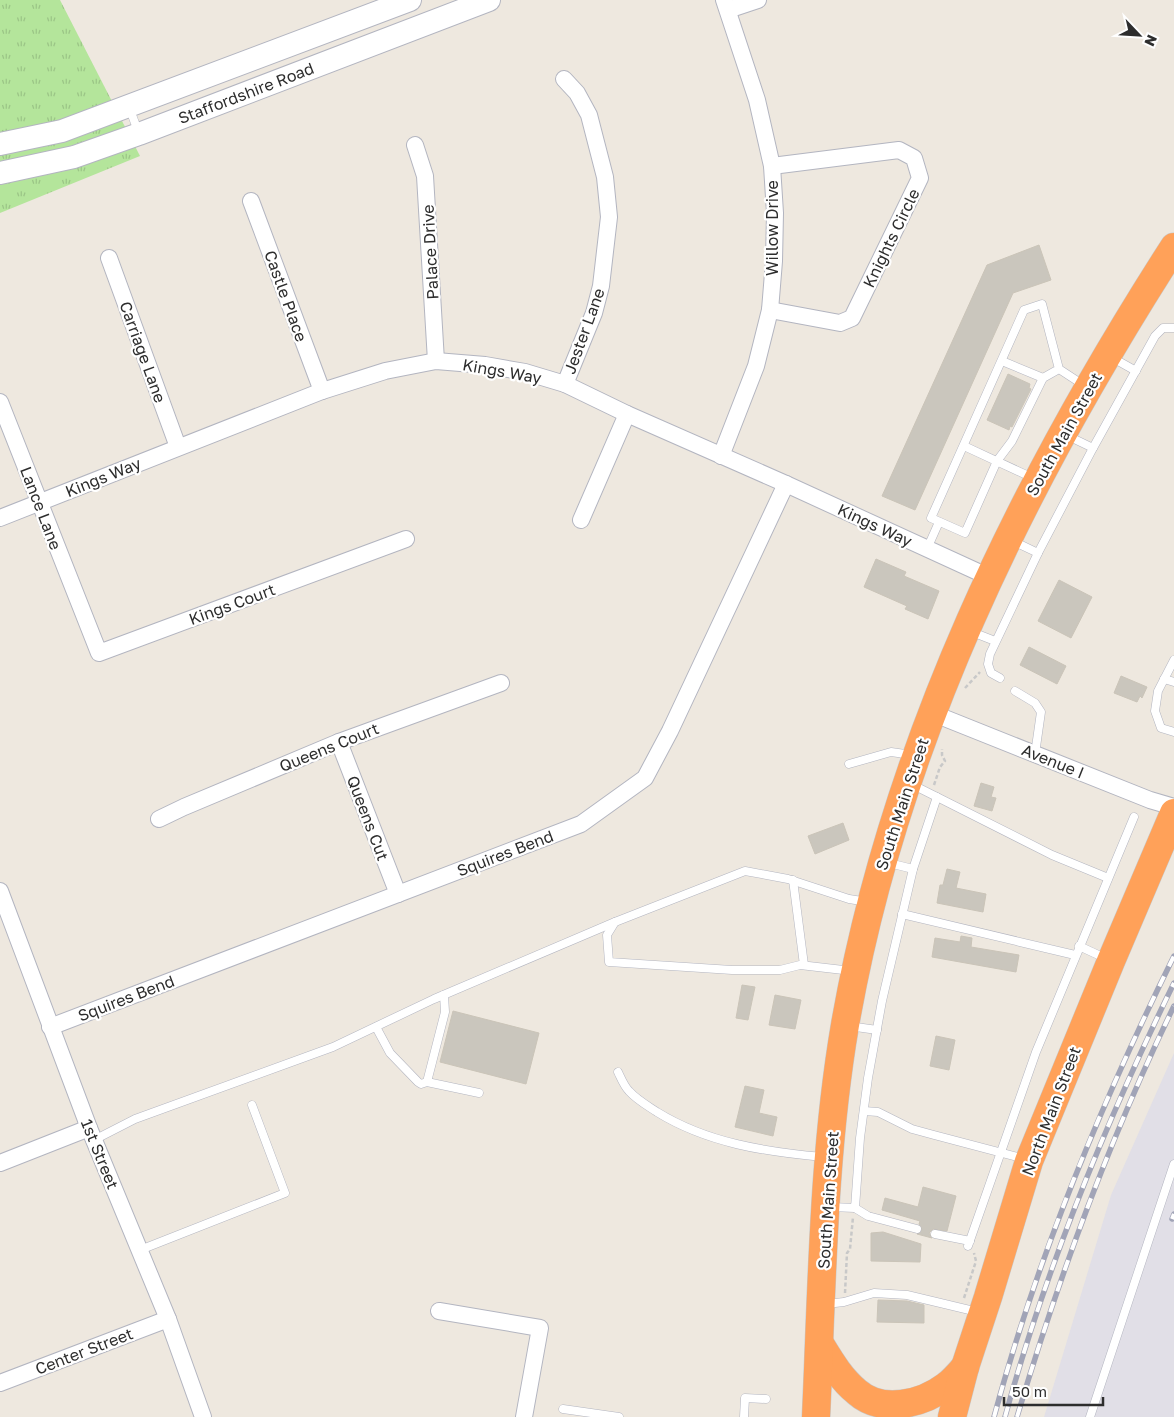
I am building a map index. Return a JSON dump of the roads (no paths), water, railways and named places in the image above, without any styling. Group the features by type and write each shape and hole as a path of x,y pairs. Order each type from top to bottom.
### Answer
{"highway":[{"name":"South Main Street","path":"816,1417 820,1344 833,1303 826,1207 828,1158 845,1026 882,861 907,782 932,713 989,577 1037,480 1089,388 1108,355 1171,259"},
{"name":"North Main Street","path":"952,1417 965,1367 972,1310 1029,1160 1174,813"},
{"path":"820,1344 838,1373 858,1394 877,1403 903,1404 924,1399 946,1386 965,1367"}],"main road":[{"name":"Staffordshire Road","path":"0,144 62,132 410,0"},
{"name":"Staffordshire Road","path":"0,173 74,157 489,0"}],"street":[{"path":"726,5 758,0"},
{"name":"Willow Drive","path":"721,456 756,366 770,310 774,261 772,166 757,100 726,5"},
{"name":"Jester Lane","path":"564,79 577,93 589,116 606,178 608,217 601,286 594,313 565,384"},
{"name":"Palace Drive","path":"415,145 425,176 436,361"},
{"name":"Knights Circle","path":"770,310 840,324 852,318 920,178 914,158 899,150 772,166"},
{"name":"Castle Place","path":"251,201 322,391"},
{"name":"Carriage Lane","path":"109,258 178,447"},
{"name":"Kings Way","path":"0,518 322,391 385,371 436,361 485,365 525,372 565,384 627,414 989,577"},
{"name":"Lance Lane","path":"0,402 82,613"},
{"path":"581,520 627,414"},
{"name":"Squires Bend","path":"50,1027 581,824 645,778 670,732 786,484"},
{"name":"Kings Court","path":"82,613 99,653 406,539"},
{"name":"Queens Court","path":"159,819 338,742 501,683"},
{"name":"Avenue I","path":"932,713 1150,800 1174,807"},
{"name":"Queens Cut","path":"338,742 398,894"},
{"name":"1st Street","path":"0,891 50,1027 168,1319 203,1417"},
{"path":"0,1163 92,1134"},
{"path":"439,1311 540,1328 524,1417"},
{"name":"Center Street","path":"0,1384 168,1319"}],"lane":[{"path":"129,107 139,134"},
{"path":"1058,369 1043,378 1012,442 997,461 964,533 931,518 1024,310 1042,304 1058,369 1089,388"},
{"path":"1000,678 991,673 988,664 995,641 1038,553 1093,448 1156,336 1163,328 1174,328"},
{"path":"1108,355 1136,371"},
{"path":"1002,361 1043,378"},
{"path":"1063,434 1093,448"},
{"path":"964,446 1037,480"},
{"path":"927,548 939,522"},
{"path":"1008,539 1038,553"},
{"path":"966,629 995,641"},
{"path":"1174,660 1158,691 1155,711 1161,728 1174,732"},
{"path":"1164,679 1174,682"},
{"path":"1015,691 1035,703 1041,712 1035,754"},
{"path":"849,764 892,752 917,756"},
{"path":"907,782 1052,856 1108,878"},
{"path":"855,1208 868,1078 877,1030 913,869 937,797"},
{"path":"935,1234 969,1243 1036,1052 1134,816"},
{"path":"882,861 913,869"},
{"path":"92,1134 333,1047 444,995 615,922 745,871 792,880 849,898 872,903"},
{"path":"792,880 804,965"},
{"path":"902,914 1075,955"},
{"path":"615,922 607,935 609,962 732,970 780,970 800,964 856,971"},
{"path":"1079,946 1111,961"},
{"path":"427,1082 445,1012 444,995"},
{"path":"845,1026 877,1030"},
{"path":"376,1027 390,1053 421,1084 427,1082 479,1093"},
{"path":"618,1072 628,1090 644,1104 672,1121 705,1136 751,1148 828,1158"},
{"path":"140,1250 285,1192 252,1105"},
{"path":"864,1111 878,1112 912,1129 1029,1160"},
{"path":"1090,1417 1174,1164"},
{"path":"826,1207 855,1208 868,1216 917,1229"},
{"path":"833,1303 874,1293 907,1295 972,1310"},
{"path":"744,1417 745,1398 766,1399"},
{"path":"563,1409 619,1417"}],"railway":[{"path":"994,1417 1030,1298 1073,1182 1121,1068 1174,956"},
{"path":"1005,1417 1039,1305 1079,1196 1125,1088 1174,983"},
{"path":"1017,1417 1050,1312 1087,1208 1128,1106 1174,1006"},
{"path":"1172,1219 1174,1214"}]}
